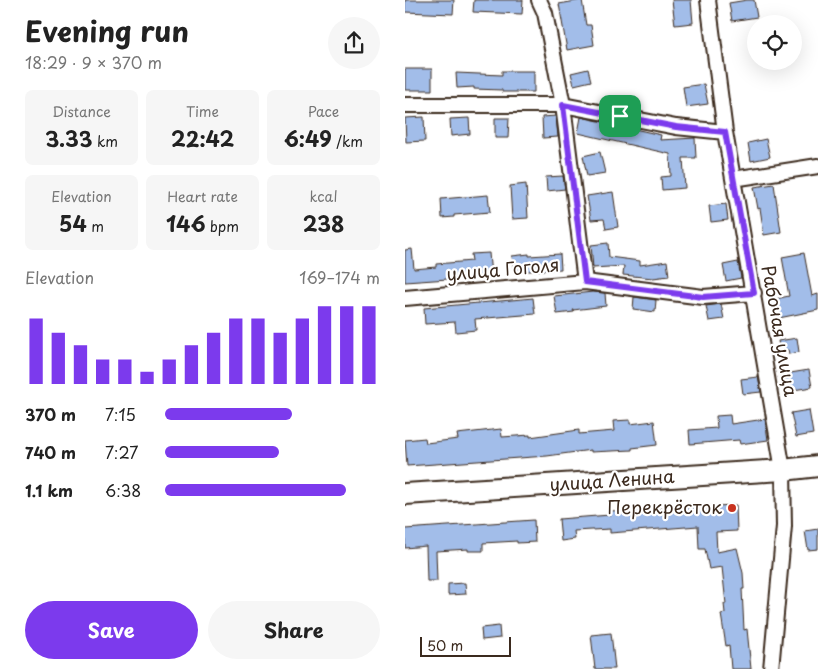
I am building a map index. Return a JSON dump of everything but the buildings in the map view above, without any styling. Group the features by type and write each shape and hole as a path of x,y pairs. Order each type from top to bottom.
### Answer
{"street":[{"path":"539,0 545,13 563,105 585,282"},
{"name":"Рабочая улица","path":"708,0 725,132 783,470 784,526 771,669"},
{"path":"405,105 563,105 676,127 725,132"},
{"path":"733,179 818,166"},
{"name":"улица Гоголя","path":"405,298 585,282 703,297 754,293"},
{"name":"улица Ленина","path":"405,494 783,470 818,466"}],"place":[{"name":"Перекрёсток","path":"732,508"}],"route":[{"path":"563,105 620,116 676,127 725,132 754,293 703,297 585,282 563,105"}]}
